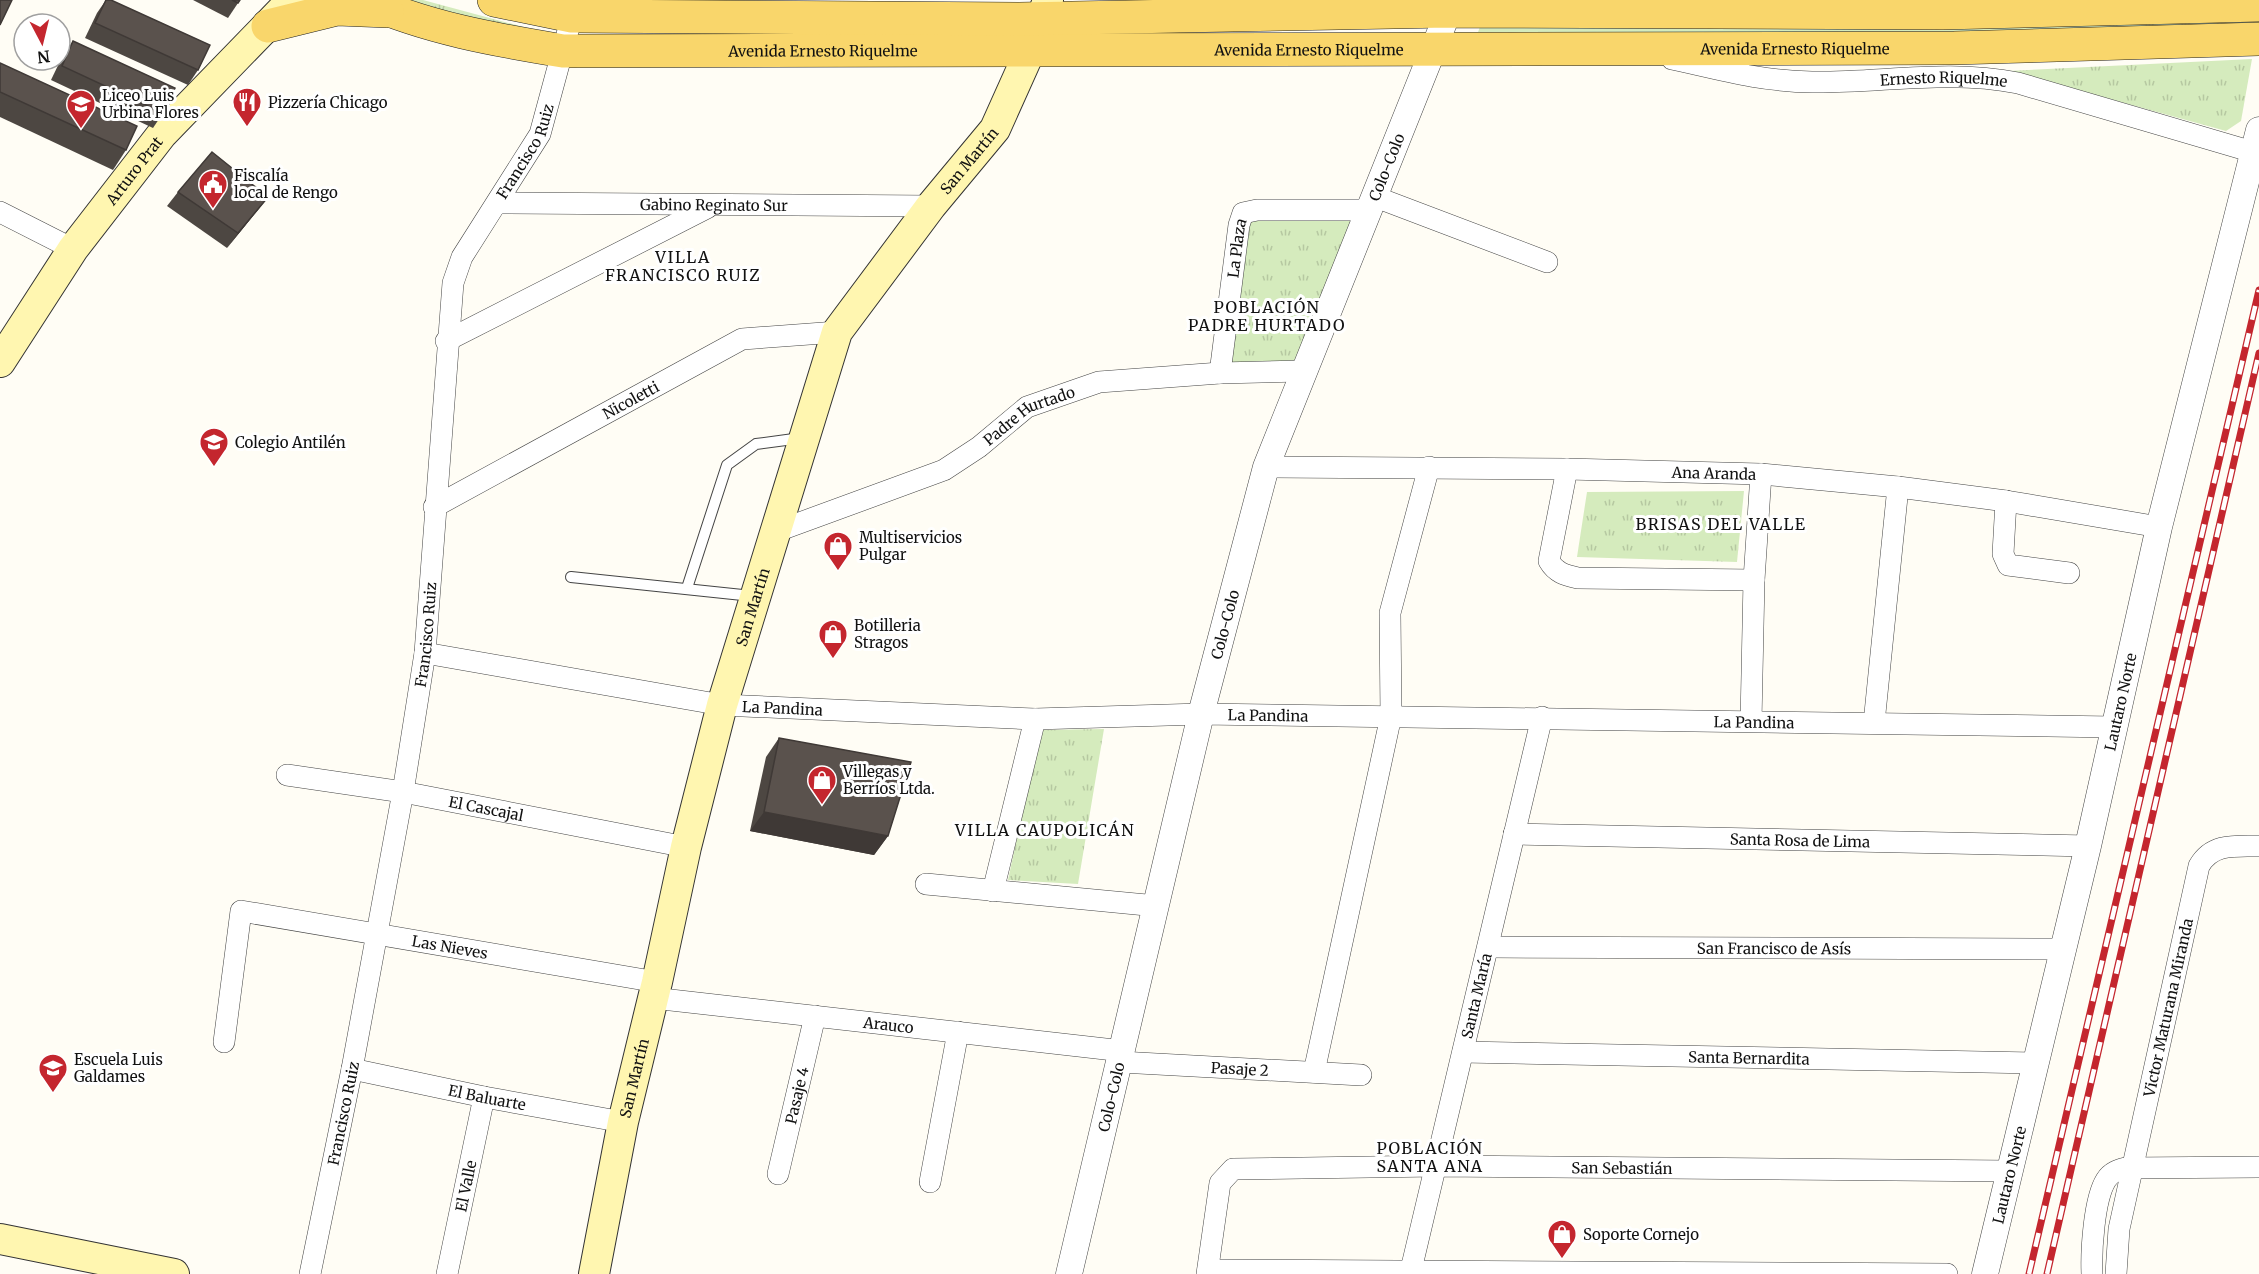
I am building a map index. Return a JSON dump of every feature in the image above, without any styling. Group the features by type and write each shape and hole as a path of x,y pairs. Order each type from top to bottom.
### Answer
{"main road":[{"name":"Arturo Prat","path":"0,362 73,249 162,134 292,0"},
{"path":"494,0 572,16 759,9 1044,10 1450,6 1586,14 1943,13 2259,5"},
{"name":"Avenida Ernesto Riquelme","path":"268,26 337,9 377,5 503,41 563,51 1954,48 2259,39"},
{"name":"San Martín","path":"594,1274 623,1122 686,847 722,705 837,332 931,206 995,129 1030,51 1044,10"},
{"path":"0,1239 88,1266 174,1274"}],"street":[{"path":"1586,14 1661,0"},
{"name":"Colo-Colo","path":"1069,1274 1122,1057 1201,714 1266,467 1302,371 1450,6"},
{"name":"Francisco Ruiz","path":"310,1274 352,1069 403,792 424,653 446,341 453,283 462,257 540,134 572,16"},
{"name":"Ernesto Riquelme","path":"1628,48 1753,78 1812,82 1953,75 1982,76 2256,141"},
{"name":"Lautaro Norte","path":"1985,1274 2088,846 2159,527 2256,141"},
{"name":"Gabino Reginato Sur","path":"498,203 931,206"},
{"name":"La Plaza","path":"1220,373 1239,225 1243,213 1257,210 1371,203 1546,262"},
{"path":"446,341 711,206"},
{"path":"0,212 73,249"},
{"name":"Nicoletti","path":"434,507 742,339 837,332"},
{"name":"Padre Hurtado","path":"775,532 944,470 979,447 1027,407 1084,386 1099,382 1220,373 1302,371"},
{"name":"Ana Aranda","path":"1266,467 1429,467 1761,474 1898,487 2006,501 2159,527"},
{"path":"1314,1072 1391,716 1390,612 1429,467"},
{"path":"1567,469 1548,561 1562,574 1578,578 1755,580"},
{"path":"1751,721 1761,474"},
{"path":"1874,723 1898,487"},
{"path":"2006,501 2004,554 2008,565 2069,573"},
{"name":"La Pandina","path":"424,653 722,705 1035,719 1201,714 1542,717 2114,727"},
{"name":"Santa María","path":"1411,1273 1542,717"},
{"path":"993,891 1035,719"},
{"name":"El Cascajal","path":"287,775 403,792 686,847"},
{"name":"Santa Rosa de Lima","path":"1515,834 2088,846"},
{"name":"Victor Maturana Miranda","path":"2116,1274 2119,1229 2199,866 2210,853 2228,846 2259,846"},
{"path":"926,884 1157,906"},
{"name":"Las Nieves","path":"224,1042 241,911 376,934 655,990"},
{"name":"San Francisco de Asís","path":"1488,947 2062,949"},
{"name":"Arauco","path":"655,990 815,1016 958,1032 1122,1057"},
{"name":"Pasaje 4","path":"778,1174 815,1016"},
{"path":"930,1182 958,1032"},
{"name":"Santa Bernardita","path":"1463,1052 2035,1063"},
{"name":"Pasaje 2","path":"1122,1057 1361,1075"},
{"name":"El Baluarte","path":"352,1069 484,1097 623,1122"},
{"name":"El Valle","path":"447,1274 484,1097"},
{"path":"2092,1274 2094,1228 2103,1187 2111,1174 2118,1170 2134,1168 2258,1161"},
{"name":"San Sebastián","path":"1207,1272 1220,1183 1233,1169 1436,1166 2010,1171"},
{"path":"1207,1272 1947,1274"}],"lane":[{"path":"687,588 727,465 756,444 804,438"},
{"path":"571,577 756,597"}],"green space":[{"path":"379,0 423,0 542,32"},
{"path":"2259,15 2259,25 2059,35 1477,35 1482,21"},
{"path":"2252,59 2241,121 2226,131 2008,71"},
{"path":"1382,213 1304,366 1228,370 1248,218"},
{"path":"1744,491 1737,562 1577,557 1587,492"},
{"path":"1104,729 1078,884 1008,880 1040,730"}],"building":[{"path":"0,0 12,0 0,25"},
{"path":"106,0 111,0 210,45 198,70 95,23"},
{"path":"73,41 175,88 163,113 72,71"},
{"path":"0,63 12,69 12,72 20,72 137,126 126,150 0,92"},
{"name":"Fiscalía local de Rengo","path":"212,152 268,197 238,233 178,192"},
{"name":"Villegas y Berríos Ltda.","path":"779,738 911,762 888,836 764,812"}],"railway":[{"path":"2029,1274 2259,290"},
{"path":"2047,1274 2259,353"}],"place":[{"name":"Pizzería Chicago","path":"247,128"},
{"name":"Liceo Luis Urbina Flores","path":"81,130"},
{"name":"Fiscalía local de Rengo","path":"213,210"},
{"name":"Colegio Antilén","path":"214,468"},
{"name":"Multiservicios Pulgar","path":"838,572"},
{"name":"Botilleria Stragos","path":"833,660"},
{"name":"Villegas y Berríos Ltda.","path":"822,806"},
{"name":"Escuela Luis Galdames","path":"53,1094"},
{"name":"Soporte Cornejo","path":"1562,1260"}],"district":[{"name":"VILLA FRANCISCO RUIZ","path":"683,266"},
{"name":"POBLACIÓN PADRE HURTADO","path":"1267,316"},
{"name":"BRISAS DEL VALLE","path":"1721,524"},
{"name":"VILLA CAUPOLICÁN","path":"1045,830"},
{"name":"POBLACIÓN SANTA ANA","path":"1430,1157"}]}
